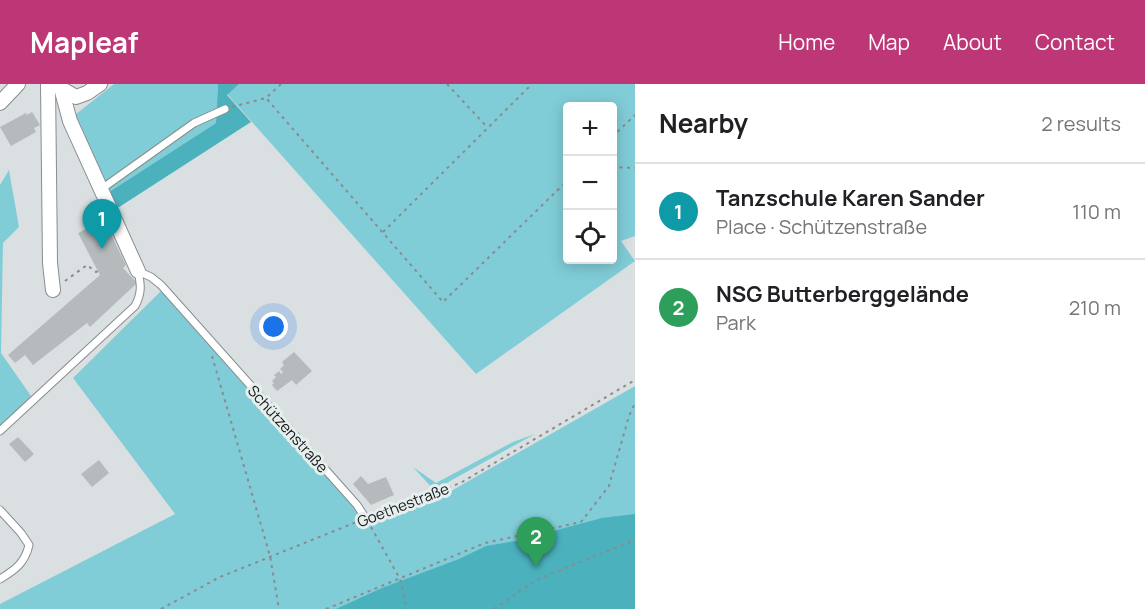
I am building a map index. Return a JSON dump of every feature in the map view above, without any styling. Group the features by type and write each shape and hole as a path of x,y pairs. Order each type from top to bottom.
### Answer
{"street":[{"path":"0,103 18,84"},
{"path":"48,84 50,263 53,290"},
{"path":"61,87 76,97 100,84"},
{"path":"61,87 70,121 138,271"}],"lane":[{"path":"100,190 194,123 225,109"},
{"path":"0,431 135,306 140,297 141,286 138,271"},
{"name":"Schützenstraße","path":"138,271 161,285 366,519"},
{"name":"Goethestraße","path":"366,519 441,492"},
{"path":"0,510 29,545 26,557 17,568 0,579"}],"path":[{"path":"225,109 266,98 281,84"},
{"path":"447,84 488,128"},
{"path":"383,232 532,84"},
{"path":"266,98 443,302 563,184"},
{"path":"617,132 635,115"},
{"path":"617,167 635,168"},
{"path":"69,278 87,265 96,272 98,271"},
{"path":"206,336 270,556 279,609"},
{"name":"Goethestraße","path":"441,492 462,482 635,380"},
{"path":"326,609 485,543 581,522 609,486 629,416 635,403"},
{"path":"366,519 400,579 407,609"},
{"name":"Goethestraße","path":"161,609 220,576 366,519"},
{"path":"494,609 538,579 635,540"}],"shaded area":[{"path":"114,84 218,84 216,123 106,194 71,118"},
{"path":"218,84 239,84 227,95 251,122 113,211 106,194 216,123"},
{"path":"239,84 635,84 635,236 621,241 635,261 476,374 227,94"},
{"path":"9,170 19,227 3,243 1,353 31,396 0,427 0,185"},
{"path":"162,290 359,512 363,523 444,495 635,386 635,577 573,609 0,609 0,604 175,514 73,378"},
{"path":"535,434 434,490 413,467 436,483 513,442"},
{"path":"635,514 635,609 336,609 486,546 516,541 602,518"}],"building":[{"path":"32,112 40,125 34,128 36,132 11,146 0,127"},
{"path":"104,220 126,265 123,268 137,283 90,327 87,323 33,365 25,355 15,363 8,355 100,275 78,233"},
{"path":"294,352 312,371 296,385 292,380 277,391 272,385 276,377 274,375 279,371 281,374 283,372 280,369 284,365 282,362"},
{"path":"18,437 34,454 25,462 9,444"},
{"path":"99,460 109,473 92,487 81,474"},
{"path":"361,476 368,484 386,477 394,495 371,505 353,484"}],"place":[{"name":"Tanzschule Karen Sander","path":"102,249"},
{"name":"NSG Butterberggelände","path":"536,567"}]}
